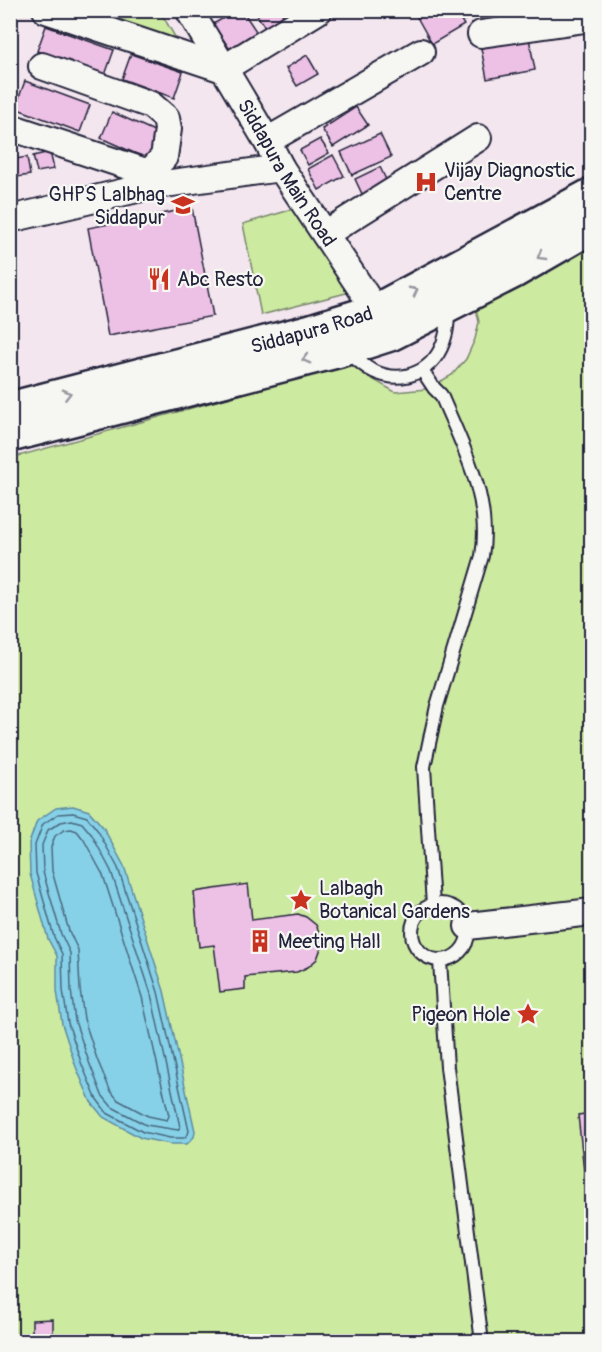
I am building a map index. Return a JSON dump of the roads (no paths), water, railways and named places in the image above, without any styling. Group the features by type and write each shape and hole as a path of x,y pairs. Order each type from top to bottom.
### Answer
{"main road":[{"name":"Siddapura Road","path":"10,435 343,349 591,195"},
{"name":"Siddapura Road","path":"10,409 308,332 383,323 449,305 514,271 591,226"}],"street":[{"path":"46,10 224,69 319,10"},
{"name":"Siddapura Main Road","path":"189,10 281,168 383,323"},
{"path":"481,34 591,18"},
{"path":"267,141 422,52"},
{"path":"42,66 151,105 166,118 168,129 164,157 154,179"},
{"path":"10,127 154,179"},
{"path":"325,234 478,138"},
{"path":"10,219 154,179 281,168"},
{"path":"468,926 591,912"}],"lane":[{"path":"343,349 371,370 390,376 413,375 422,370 440,351 445,337 449,305"},
{"path":"422,370 441,395 476,480 484,515 485,536 482,556 437,706 424,767 433,905"},
{"path":"444,904 455,908 464,916 468,926 468,938 464,949 447,960 434,960 423,955 412,938 412,928 416,917 422,910 433,905 444,904"},
{"path":"440,961 447,1067 482,1341"}],"water":[{"path":"73,806 89,811 103,827 124,866 164,991 195,1131 194,1137 187,1144 170,1144 141,1138 103,1117 91,1102 76,1067 62,1024 57,991 57,956 48,939 30,874 29,843 37,821 56,808"}],"place":[{"name":"Vijay Diagnostic Centre","path":"426,182"},
{"name":"GHPS Lalbhag Siddapur","path":"183,205"},
{"name":"Abc Resto","path":"159,279"},
{"name":"Lalbagh Botanical Gardens","path":"301,900"},
{"name":"Meeting Hall","path":"260,941"},
{"name":"Pigeon Hole","path":"528,1014"}]}
